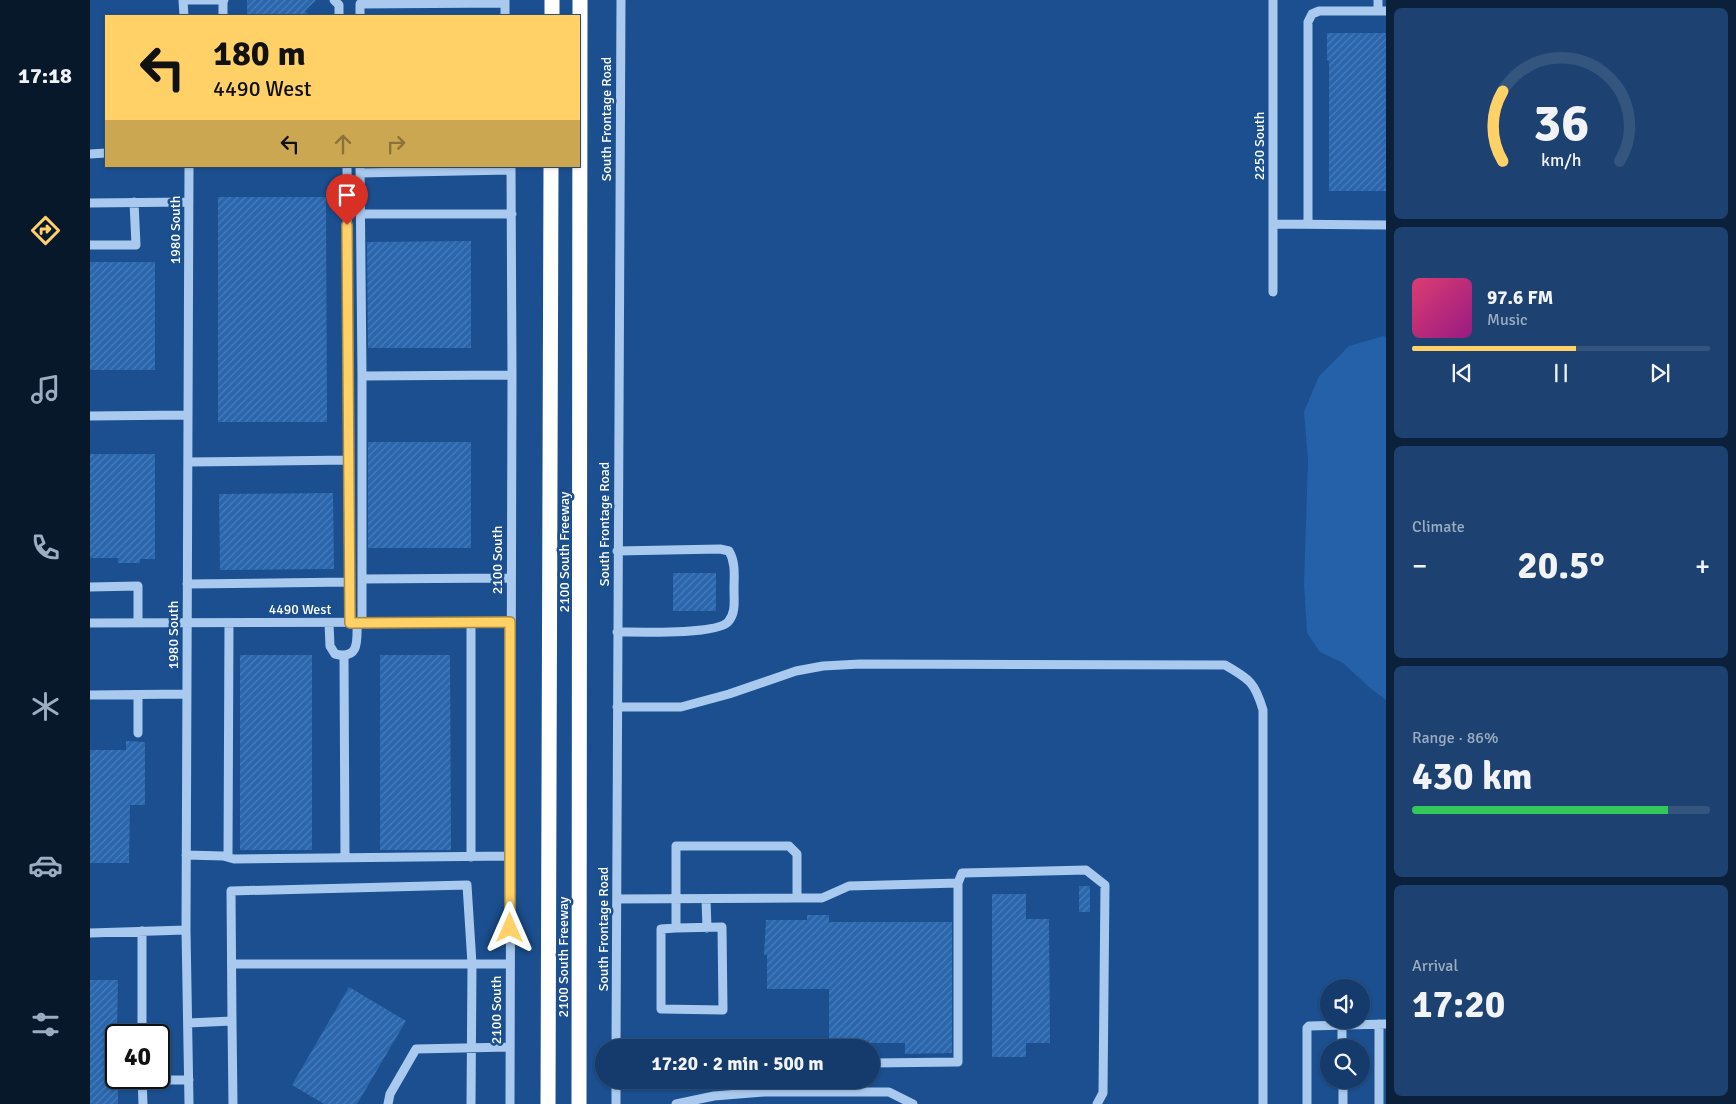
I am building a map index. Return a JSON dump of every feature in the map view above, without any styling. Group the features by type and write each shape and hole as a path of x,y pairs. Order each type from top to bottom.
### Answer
{"highway":[{"path":"552,0 552,15"},
{"name":"2100 South Freeway","path":"580,0 580,15"},
{"name":"2100 South Freeway","path":"548,1104 551,167"},
{"name":"2100 South Freeway","path":"579,1104 580,167"}],"street":[{"path":"184,15 183,0 224,0 223,15"},
{"path":"334,0 339,5 339,15"},
{"name":"South Frontage Road","path":"616,1039 620,0"},
{"name":"2250 South","path":"1273,0 1273,292"},
{"path":"1308,224 1308,22 1312,14 1319,11 1382,11 1378,0"},
{"path":"360,15 360,4 505,2 505,15"},
{"path":"90,154 105,153"},
{"name":"1980 South","path":"188,167 186,930 189,1104"},
{"path":"329,623 332,650 335,654 344,656 351,654 357,644 350,582 347,167"},
{"path":"356,623 362,579 360,170 511,168"},
{"name":"2100 South","path":"510,1104 511,168"},
{"path":"90,202 189,202"},
{"path":"90,245 136,245 134,202"},
{"path":"360,214 512,214"},
{"path":"1273,224 1386,225"},
{"path":"362,376 512,375"},
{"path":"90,416 188,415"},
{"path":"188,462 349,460"},
{"path":"617,632 716,629 727,623 734,611 734,560 729,551 720,549 618,551"},
{"path":"362,579 511,578"},
{"path":"187,584 350,582"},
{"path":"90,587 138,586 138,623"},
{"path":"471,622 471,857"},
{"name":"4490 West","path":"90,623 510,622"},
{"path":"228,858 229,623"},
{"path":"344,656 345,858"},
{"path":"617,708 681,707 729,694 796,671 823,666 860,664 1225,665 1244,675 1257,691 1263,710 1263,1104"},
{"path":"90,695 187,694"},
{"path":"138,695 138,733"},
{"path":"676,928 676,846 789,846 797,854 797,898"},
{"path":"186,855 234,859 510,856"},
{"path":"880,1063 958,1062 958,883 962,873 1086,870 1105,885 1103,1094 1097,1104"},
{"path":"617,899 822,898 849,886 958,883"},
{"path":"233,1104 231,891 467,885 472,964 471,1104"},
{"path":"706,899 707,928"},
{"path":"676,928 722,928 723,1010 661,1009 661,929 676,928"},
{"path":"90,933 186,930"},
{"path":"142,931 142,1024"},
{"path":"232,964 510,964"},
{"path":"188,1023 232,1021"},
{"path":"1379,1104 1382,1024"},
{"path":"1307,1104 1308,1027 1310,1025 1320,1025"},
{"path":"388,1104 390,1094 416,1049 510,1047"},
{"path":"170,1080 189,1080"},
{"path":"142,1089 142,1104"},
{"path":"616,1089 616,1104"},
{"path":"1342,1089 1343,1104"},
{"path":"676,1104 714,1096 765,1092 889,1092 913,1104"}],"shaded area":[{"path":"1386,337 1386,700 1343,663 1320,652 1307,633 1304,584 1308,460 1304,412 1319,376 1349,346"}],"building":[{"path":"247,0 316,0 305,11 309,15 247,15"},
{"path":"1327,33 1386,33 1386,191 1329,191 1329,61 1327,60"},
{"path":"218,197 326,197 327,422 218,422"},
{"path":"471,241 471,348 368,348 367,242"},
{"path":"90,262 155,262 155,370 90,370"},
{"path":"368,442 471,442 471,548 368,548"},
{"path":"90,454 155,454 155,559 140,559 140,563 118,563 118,558 90,558"},
{"path":"333,493 334,569 220,570 219,494"},
{"path":"673,573 716,573 716,611 673,611"},
{"path":"240,655 312,655 312,850 240,850"},
{"path":"380,655 450,655 451,850 380,850"},
{"path":"126,741 145,742 145,805 130,805 129,863 90,863 90,750 126,750"},
{"path":"1079,886 1090,886 1090,912 1079,912"},
{"path":"992,894 1026,894 1026,919 1049,919 1050,1043 1026,1043 1026,1057 992,1057"},
{"path":"807,915 829,915 829,922 952,922 952,1053 905,1054 905,1043 880,1043 880,1039 829,1039 829,989 767,989 767,955 764,955 766,920 807,920"},
{"path":"90,980 118,980 117,1024 105,1024 105,1089 118,1089 118,1104 90,1104"},
{"path":"349,987 406,1021 357,1104 324,1104 292,1085"}],"route":[{"path":"347,225 350,623 510,622 510,928"}]}
